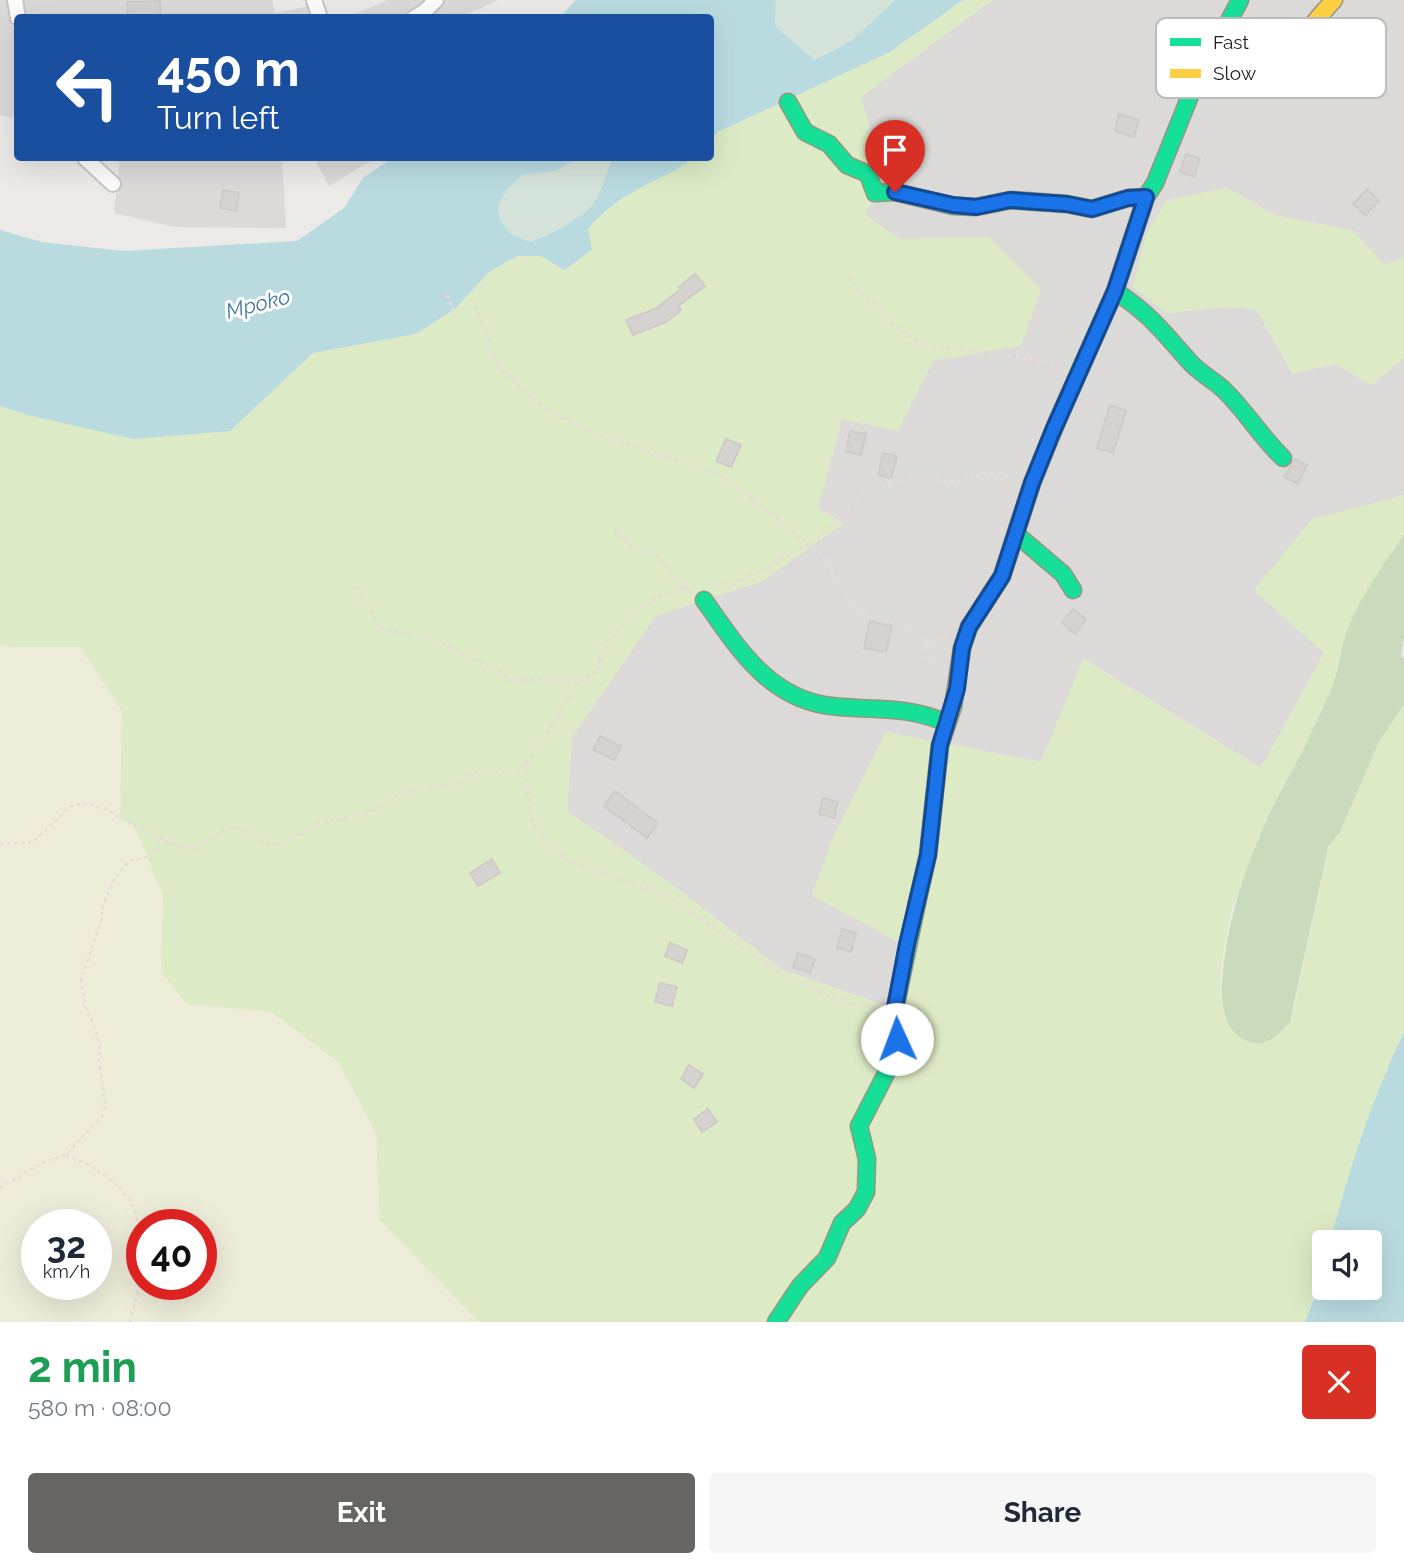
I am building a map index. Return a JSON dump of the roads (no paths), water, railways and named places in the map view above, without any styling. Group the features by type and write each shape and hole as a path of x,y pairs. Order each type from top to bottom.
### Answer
{"street":[{"path":"420,14 436,0"},
{"path":"1231,18 1240,0"},
{"path":"1318,18 1331,1"},
{"path":"776,1322 800,1286 827,1258 842,1223 857,1209 866,1192 867,1159 859,1126 874,1092 892,1062 897,1039 894,1013 928,855 940,745 953,707 962,648 969,627 1002,576 1032,483 1115,291 1146,197 1155,183 1189,98"},
{"path":"788,102 805,132 829,144 847,165 868,174 875,192 895,192 953,205 976,207 1010,200 1067,204 1092,209 1128,198 1146,197"},
{"path":"88,161 113,184"},
{"path":"1115,291 1140,307 1161,327 1191,363 1223,389 1266,442 1283,457"},
{"path":"1016,534 1063,575 1073,590"},
{"path":"704,600 748,662 778,690 829,705 887,706 926,713 947,723"}],"water":[{"path":"576,0 776,0 775,26 815,60 851,41 895,0 963,0 890,52 714,136 714,14 563,14"},
{"name":"Mpoko","path":"388,161 575,161 555,171 522,175 507,190 498,206 500,221 512,235 531,242 572,222 593,204 611,161 688,161 626,196 606,211 588,229 592,250 564,270 541,256 517,256 489,272 456,308 416,334 313,353 230,431 133,439 0,406 0,230 42,242 124,251 297,241 344,208 363,178"},
{"path":"1404,1032 1404,1322 1305,1322 1313,1300 1382,1300 1382,1230 1333,1230 1381,1083"}]}
